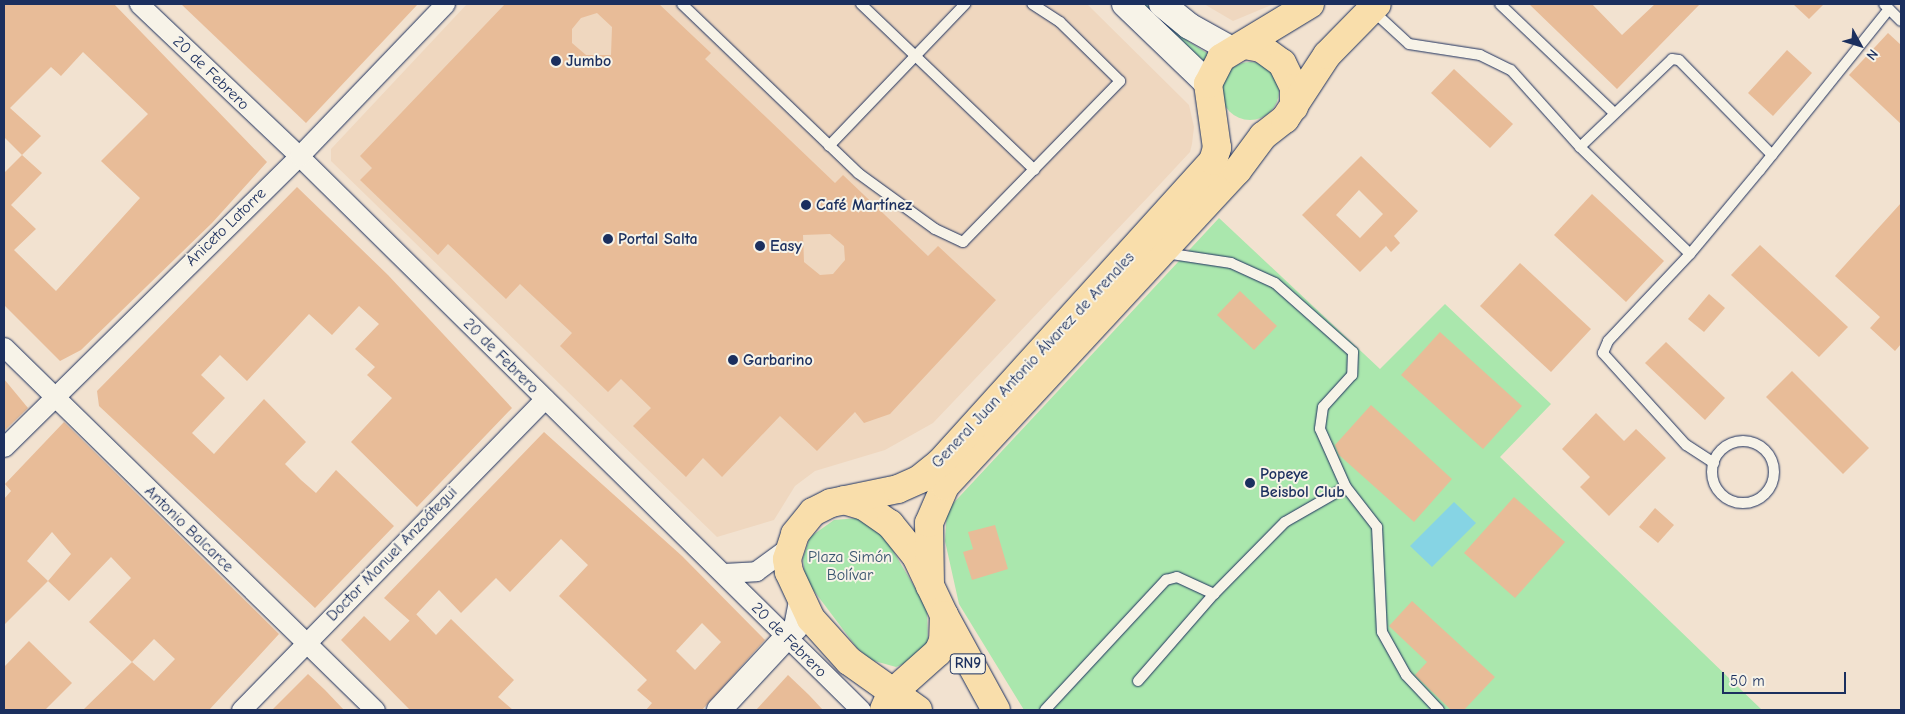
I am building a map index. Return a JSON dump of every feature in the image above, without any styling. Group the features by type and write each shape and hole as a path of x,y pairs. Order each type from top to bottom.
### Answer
{"main road":[{"path":"1124,4 1208,84 1220,58 1310,4"},
{"path":"1162,4 1189,26 1238,48 1261,48 1282,63 1294,88 1294,107"},
{"name":"General Juan Antonio Álvarez de Arenales","path":"930,586 929,523 945,486 1237,172 1263,136 1294,107 1327,55 1374,7"},
{"name":"General Juan Antonio Álvarez de Arenales","path":"790,546 813,512 844,500 898,489 920,479 940,463 1196,183 1213,161 1217,148 1208,84"},
{"path":"1213,113 1234,133 1263,136"},
{"path":"790,546 789,572 801,601 832,645 900,705 944,641 944,616 916,556 890,524 864,506 844,500"},
{"name":"RN9","path":"944,616 996,710"}],"street":[{"name":"20 de Febrero","path":"139,4 299,156 861,710"},
{"name":"Aniceto Latorre","path":"4,447 52,396 299,156 445,4"},
{"name":"Antonio Balcarce","path":"4,347 375,710"},
{"name":"Doctor Manuel Anzoátegui","path":"241,710 545,399"},
{"name":"General Juan Antonio Álvarez de Arenales","path":"723,573 756,570 790,546"},
{"path":"719,710 796,627 801,601"}],"lane":[{"path":"682,4 829,146 893,201 962,242 1035,170 1120,81 1060,22 1032,4"},
{"path":"861,4 1035,170"},
{"path":"829,146 965,4"},
{"path":"1500,4 1614,112"},
{"path":"1714,463 1686,445 1602,353 1608,340 1690,254 1772,155 1886,6 1901,21"},
{"path":"1374,7 1409,44 1480,55 1511,70 1580,147 1690,254"},
{"path":"1580,147 1666,62 1679,60 1772,155"},
{"path":"1161,253 1231,263 1275,283 1353,352 1352,374 1323,406 1320,417 1320,429 1346,487 1377,527 1382,632 1406,675 1439,710"},
{"path":"1734,443 1754,443 1766,452 1773,464 1772,484 1759,499 1748,503 1728,499 1714,484 1714,463 1718,454 1734,443"},
{"path":"1138,680 1214,594 1285,522 1346,487"},
{"path":"1045,710 1166,580 1177,576 1214,594"}],"shaded area":[{"name":"Easy","path":"467,4 1087,4 1189,105 1194,127 1192,144 1190,152 933,423 885,450 815,471 795,486 774,520 717,537 331,161 331,149"},
{"path":"1204,4 1274,4 1233,21"}],"green space":[{"path":"1135,4 1146,4 1189,42 1210,55 1200,69"},
{"path":"1250,62 1266,67 1274,75 1279,91 1274,107 1266,115 1250,120 1234,115 1226,107 1221,91 1226,75 1234,67"},
{"name":"Popeye Beisbol Club","path":"1219,218 1380,369 1445,304 1551,404 1500,457 1762,710 1024,710 959,604 945,541 947,510"},
{"name":"Plaza Simón Bolívar","path":"858,518 886,539 927,608 928,645 908,662 896,667 871,660 857,648 805,579 803,558 810,537 834,520"}],"water":[{"path":"1454,502 1476,523 1432,567 1410,546"}],"building":[{"path":"4,4 114,4 267,162 212,223 81,350 60,361 4,305 4,173 22,155 4,137","holes":["83,52 148,114 101,161 140,198 56,291 14,250 36,229 11,205 42,173 22,155 41,136 10,108 51,67 61,76"]},
{"path":"181,4 418,4 306,123"},
{"name":"Portal Salta","path":"505,4 659,4 711,53 705,59 835,183 843,175 928,256 938,246 996,300 890,414 864,423 855,412 817,451 780,416 722,477 703,458 686,477 633,426 651,408 621,379 608,392 560,346 572,333 520,284 506,299 448,244 438,255 360,180 372,168 360,156","holes":["597,13 612,27 611,55 586,55 572,43 572,29 581,18","830,234 844,246 845,260 833,274 820,275 804,262 803,235"]},
{"path":"1529,4 1592,4 1622,35 1655,4 1700,4 1617,89"},
{"path":"1793,4 1824,4 1809,19"},
{"path":"1888,33 1901,45 1901,124 1849,75"},
{"path":"1787,50 1812,73 1773,116 1748,93"},
{"path":"1454,69 1513,124 1490,148 1431,93"},
{"path":"1361,156 1418,211 1394,236 1400,243 1391,252 1386,246 1360,272 1302,215","holes":["1359,190 1383,214 1360,238 1336,215"]},
{"path":"297,187 388,275 512,408 417,507 351,442 392,398 367,375 375,367 355,349 379,324 359,306 332,335 309,314 247,381 220,355 201,375 225,398 192,433 214,454 264,399 306,442 285,464 301,480 316,493 336,470 394,526 315,608 99,406 97,391"},
{"path":"1592,194 1664,261 1626,302 1554,235"},
{"path":"1901,203 1901,344 1895,351 1870,328 1880,317 1835,276"},
{"path":"1760,245 1848,327 1819,357 1731,275"},
{"path":"1520,263 1591,329 1551,372 1480,306"},
{"path":"1240,291 1277,326 1254,350 1217,315"},
{"path":"1709,294 1725,308 1704,332 1688,319"},
{"path":"1440,332 1522,406 1483,449 1401,375"},
{"path":"1666,342 1725,398 1705,420 1645,363"},
{"path":"1792,371 1869,448 1843,474 1766,397"},
{"path":"4,379 28,408 4,431"},
{"path":"1371,405 1452,479 1414,522 1339,455 1335,445"},
{"path":"1596,413 1624,441 1636,429 1666,458 1609,516 1580,487 1590,477 1562,449"},
{"path":"64,422 279,634 209,710 83,710 132,662 89,622 131,578 111,557 69,601 48,581 4,625 4,499 11,491 5,484","holes":["52,532 71,554 48,581 27,561","154,639 175,659 154,681 132,662"]},
{"path":"544,432 682,556 765,640 702,710 646,710 652,703 637,690 647,680 559,596 588,565 561,539 510,592 496,578 461,613 439,590 410,621 384,598","holes":["702,623 721,642 695,670 676,651"]},
{"path":"1514,497 1565,542 1515,598 1464,553"},
{"path":"1655,508 1674,525 1658,543 1639,527"},
{"path":"995,525 1008,569 972,580 963,552 973,549 968,532"},
{"path":"1412,601 1495,677 1464,710 1451,710 1415,675 1427,662 1389,626"},
{"path":"416,614 436,635 451,619 514,680 498,697 513,710 410,710 341,640 364,616 390,641"},
{"path":"29,641 72,683 45,710 4,710 4,667"},
{"path":"308,674 344,710 272,710"},
{"path":"788,675 809,695 823,710 756,710"}],"place":[{"name":"Jumbo","path":"556,61"},
{"name":"Café Martínez","path":"806,205"},
{"name":"Portal Salta","path":"608,239"},
{"name":"Easy","path":"760,246"},
{"name":"Garbarino","path":"733,360"},
{"name":"Popeye Beisbol Club","path":"1250,483"}]}
